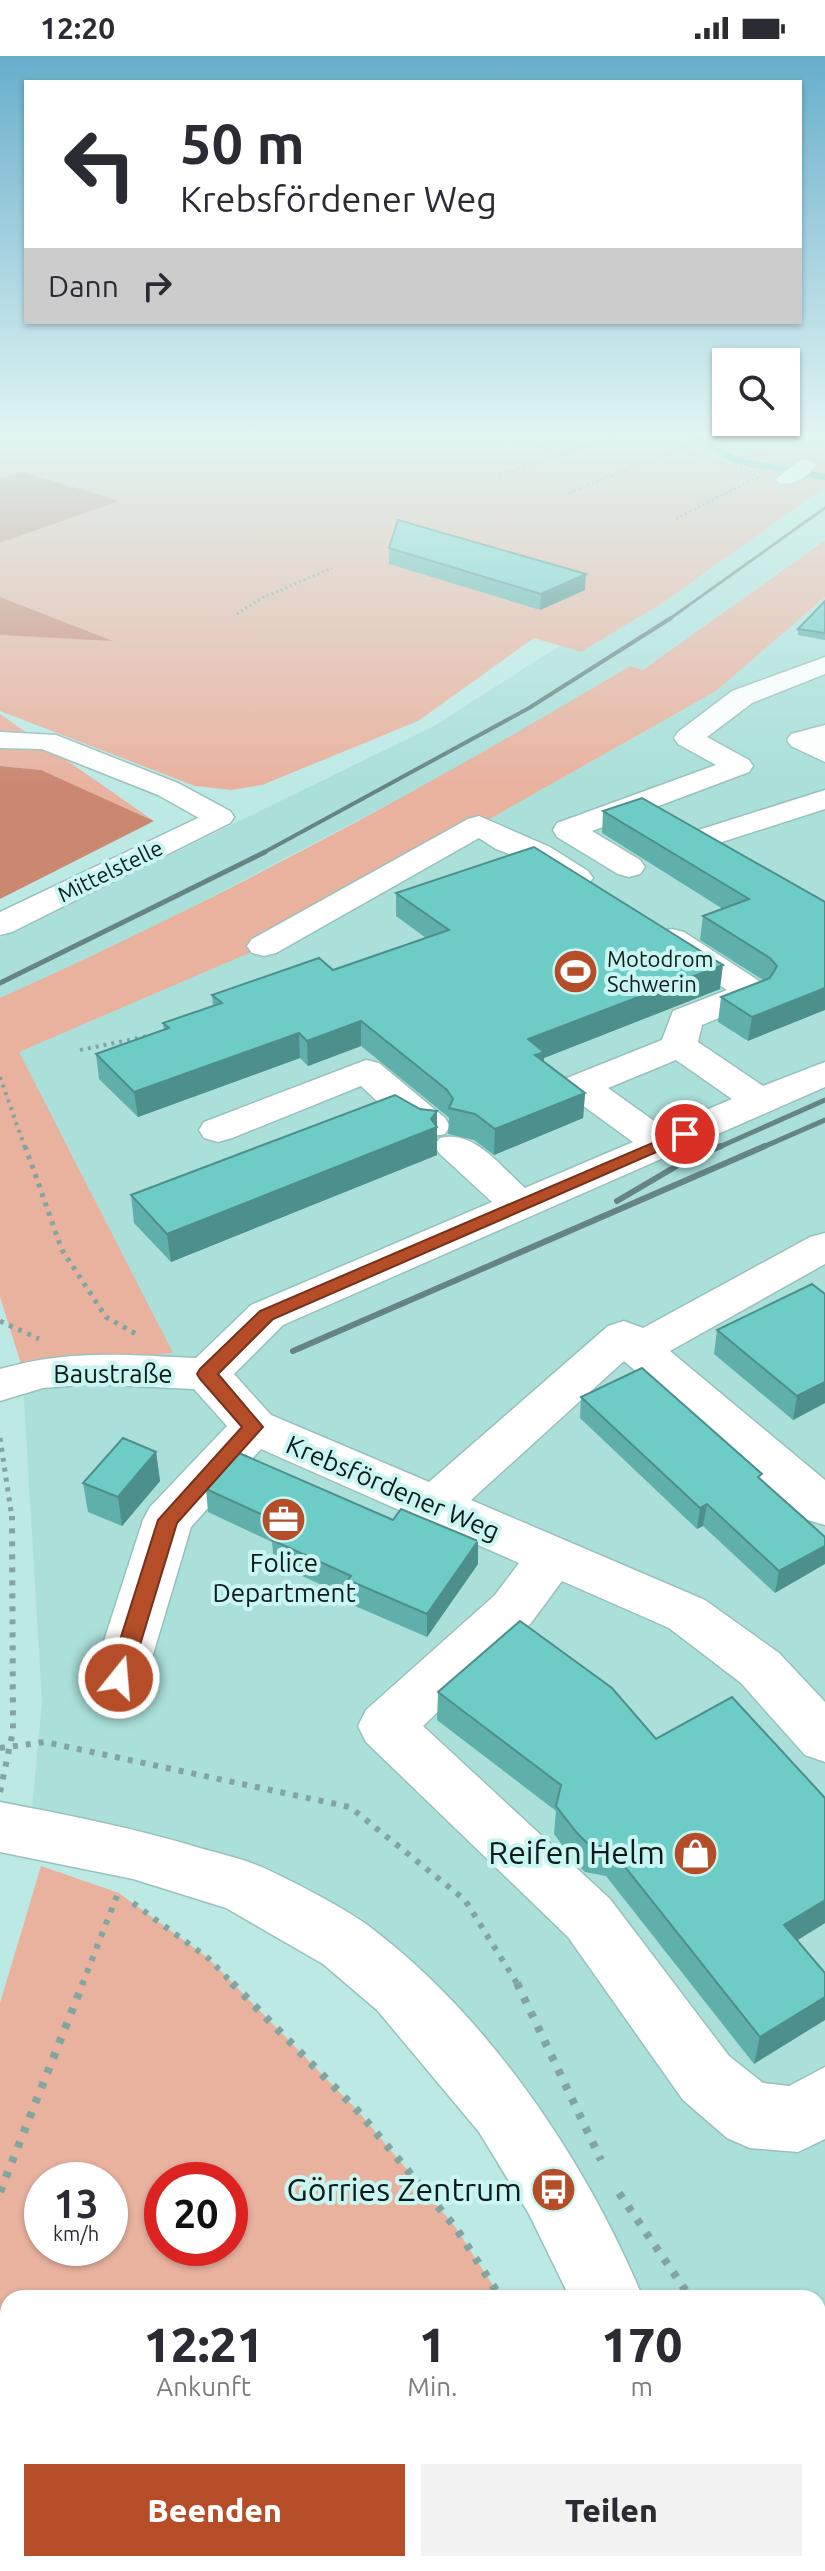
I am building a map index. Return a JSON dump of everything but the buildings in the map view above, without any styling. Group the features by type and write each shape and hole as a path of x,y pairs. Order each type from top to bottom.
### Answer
{"main road":[{"path":"629,867 568,830 630,799 739,766 688,738 742,697 825,665"},
{"path":"825,733 801,740 825,753"},
{"name":"Mittelstelle","path":"0,740 46,741 168,789 219,817 0,925"},
{"path":"630,799 728,856"},
{"path":"700,840 825,799"},
{"path":"264,946 479,825 507,842 539,854 606,897"},
{"path":"646,923 753,992 686,1019 679,1046"},
{"path":"679,1046 759,1101"},
{"path":"661,1144 580,1086 679,1046"},
{"path":"218,1130 366,1071 521,1206"},
{"name":"Baustraße","path":"0,1385 42,1373 92,1369 207,1374 267,1315 825,1073"},
{"path":"639,1349 825,1246"},
{"path":"435,1505 624,1336 825,1507"},
{"name":"Krebsfördener Weg","path":"207,1374 254,1427 687,1614 760,1668 825,1739"},
{"path":"119,1678 168,1520 254,1427"},
{"path":"553,1555 513,1609 386,1726 589,1918 706,2078 750,2115 798,2119 825,2099"},
{"path":"0,1827 133,1853 243,1887 345,1944 399,1989 502,2109 553,2190 603,2290"}],"path":[{"path":"237,614 260,599 332,568"},
{"path":"80,1050 154,1034 163,1042"},
{"path":"0,1077 62,1250 106,1317 207,1374"},
{"path":"0,1438 12,1506 13,1731 0,1792"},
{"path":"0,2192 119,1893 208,1958 357,2110 456,2228 496,2290"}],"shaded area":[{"path":"0,550 736,550 661,604 581,652 534,638 418,721 262,785 231,790 195,786 0,711 0,635 110,640 0,597"},
{"path":"736,550 809,550 643,670 630,666 471,761 129,940 0,998 0,938 434,726 559,646 581,652 661,604"},
{"path":"810,550 825,550 825,597 716,691 265,946 19,1052 173,1353 22,1367 0,1297 0,998 161,922 320,841 476,756 630,666 643,670"},
{"path":"0,597 113,641 0,635"},
{"path":"825,597 825,2290 601,2290 345,1944 30,1831 42,1701 22,1367 172,1353 18,1052 265,946 716,691"},
{"path":"0,714 154,821 41,770 0,766"},
{"path":"0,766 41,770 154,821 0,899"},
{"path":"41,1866 119,1893 208,1958 357,2110 456,2228 496,2290 0,2290 0,2003"}],"railway":[{"path":"669,619 766,550"},
{"path":"261,854 529,708 669,619"},
{"path":"0,983 261,854"},
{"path":"717,1148 825,1100"},
{"path":"761,1148 825,1120"},
{"path":"617,1201 680,1164 721,1146"},
{"path":"293,1351 765,1146"}],"place":[{"name":"Motodrom Schwerin","path":"576,972"},
{"name":"Folice Department","path":"284,1520"},
{"name":"Reifen Helm","path":"696,1853"},
{"name":"Görries Zentrum","path":"553,2190"}],"route":[{"path":"119,1678 168,1520 254,1427 207,1374 267,1315 685,1134"}]}
